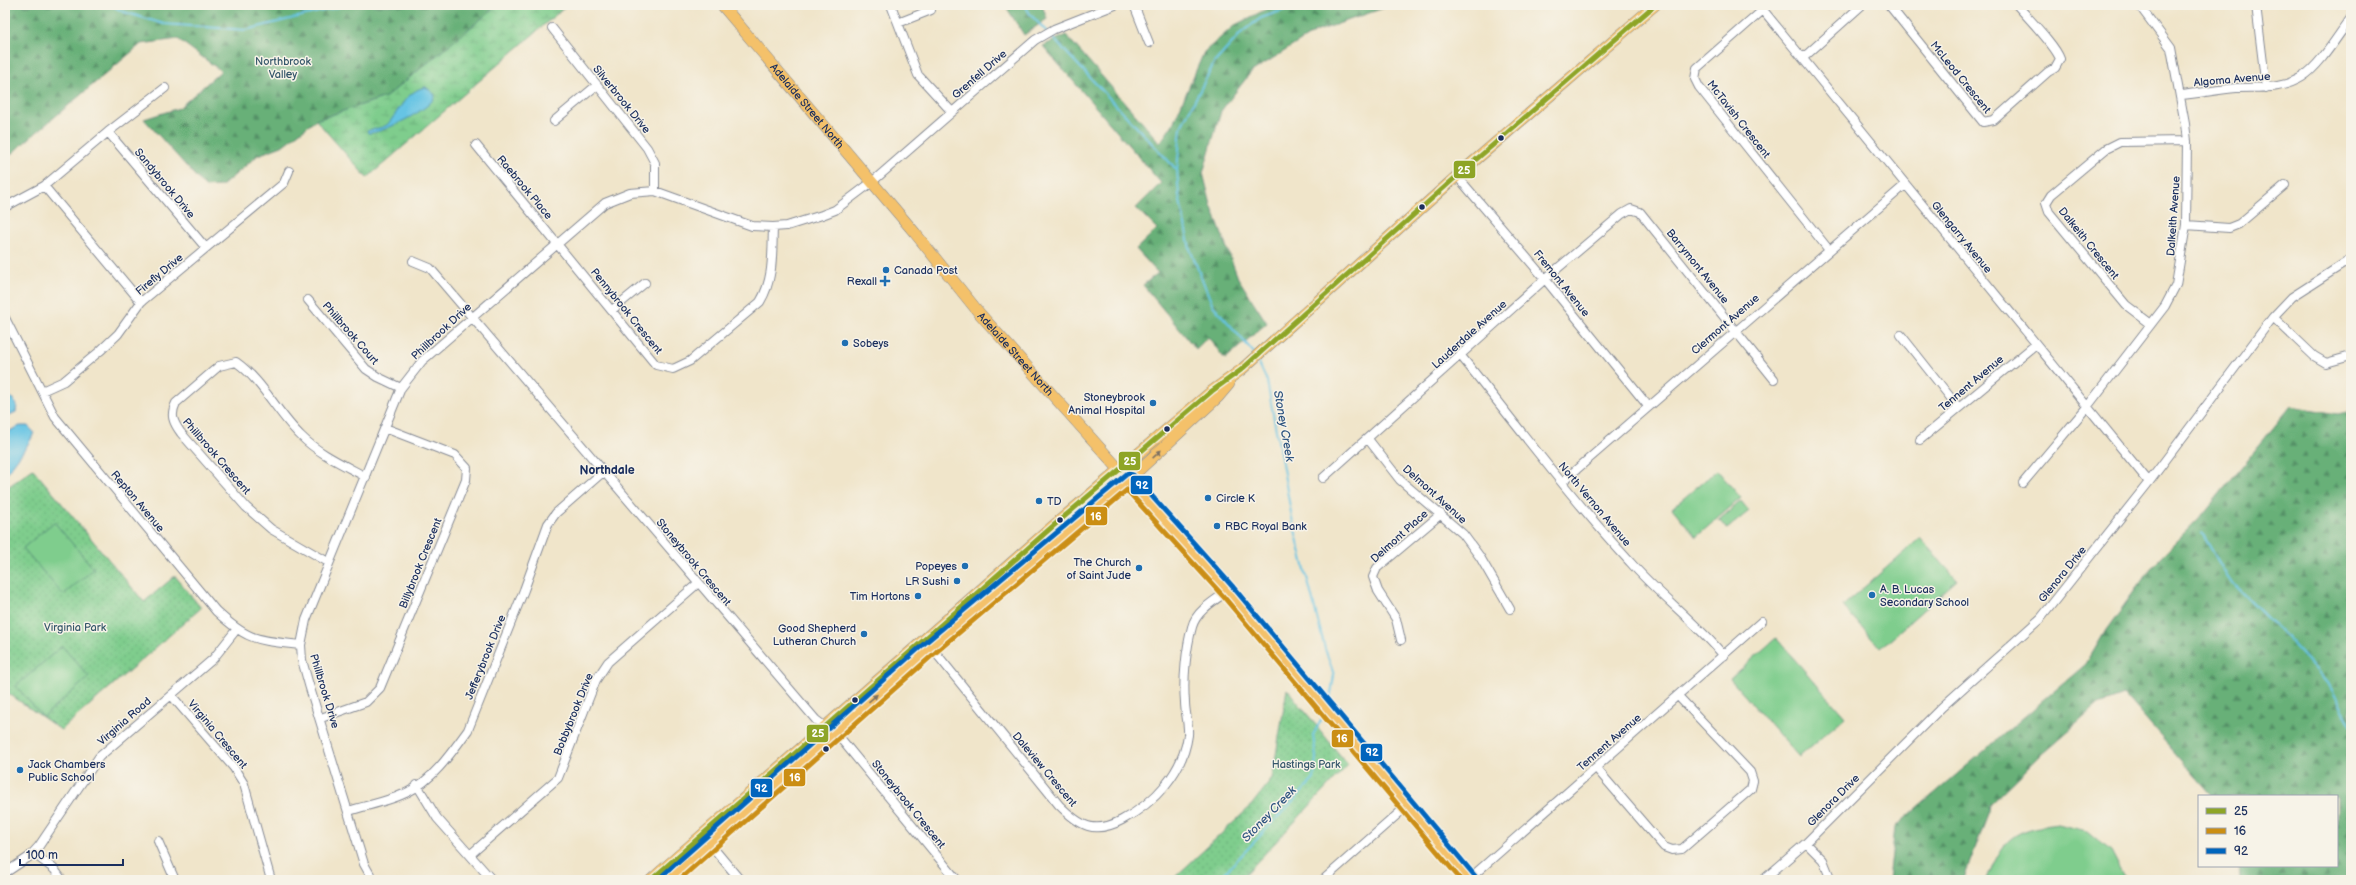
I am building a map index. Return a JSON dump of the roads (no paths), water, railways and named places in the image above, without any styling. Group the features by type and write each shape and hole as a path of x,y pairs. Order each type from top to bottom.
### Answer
{"main road":[{"name":"Adelaide Street North","path":"722,5 872,182 980,314 1228,591 1407,806 1470,879"},
{"path":"668,880 931,647 1128,480 1218,397 1241,370 1272,341 1457,176 1656,5"},
{"path":"651,880 822,727 1119,470 1212,391 1241,370"}],"street":[{"path":"891,5 918,74 952,112"},
{"name":"Grenfell Drive","path":"872,182 1035,40 1054,29 1114,5"},
{"path":"1134,5 1149,42"},
{"path":"1803,58 1862,5"},
{"name":"McLeod Crescent","path":"1889,5 1984,122 1994,120 2042,77 2055,68 2060,59 2057,50 2048,42 2017,5"},
{"name":"Dalkeith Avenue","path":"2023,483 2087,407 2165,306 2176,285 2186,225 2187,141 2181,95 2171,48 2139,5"},
{"path":"2256,5 2266,88"},
{"name":"Glengarry Avenue","path":"1761,7 2149,482"},
{"name":"McTavish Crescent","path":"1761,7 1697,68 1695,79 1698,87 1830,250"},
{"path":"898,23 931,10"},
{"name":"Algoma Avenue","path":"2181,95 2236,88 2266,88 2285,85 2302,77 2313,68 2351,18"},
{"name":"Silverbrook Drive","path":"552,28 647,148 655,163 655,191"},
{"path":"554,121 597,85"},
{"path":"5,207 44,186 108,132 165,88"},
{"name":"Sandybrook Drive","path":"108,132 206,248"},
{"name":"Dalkeith Crescent","path":"2151,324 2126,305 2108,285 2049,212 2046,203 2051,194 2106,149 2120,142 2187,141"},
{"name":"Raebrook Place","path":"476,145 558,244"},
{"name":"Firefly Drive","path":"42,391 64,381 100,351 118,334 141,302 284,183 289,171"},
{"name":"Fremont Avenue","path":"1457,176 1545,279 1648,406"},
{"name":"Phillbrook Drive","path":"373,880 364,864 321,718 302,660 301,645 306,620 328,562 366,477 401,388 422,361 615,197 644,191 655,191 752,226 773,228 809,220 835,210 872,182"},
{"name":"Clermont Avenue","path":"1562,482 1735,330 1830,250 1905,184"},
{"path":"2186,225 2229,228 2239,224 2285,185"},
{"path":"44,186 141,302"},
{"name":"Lauderdale Avenue","path":"1323,478 1461,356 1545,279 1622,214 1631,209"},
{"name":"Barrymont Avenue","path":"1631,209 1640,212 1774,379"},
{"name":"Pennybrook Crescent","path":"558,244 656,364 673,369 690,361 760,302 768,290 772,271 773,228"},
{"name":"Glenora Drive","path":"1763,880 1806,843 1942,707 2041,618 2149,482 2272,317 2292,297 2351,259"},
{"name":"Stoneybrook Crescent","path":"413,261 430,268 697,584 822,727 841,739 957,880"},
{"path":"612,310 645,283"},
{"name":"Phillbrook Court","path":"308,300 366,369 378,377 401,388"},
{"path":"2272,317 2314,356 2326,362 2351,356"},
{"name":"Repton Avenue","path":"5,320 55,417 69,436 216,611 236,630 248,636 266,642 301,645"},
{"path":"1901,335 1958,407"},
{"name":"Tennent Avenue","path":"1920,440 2036,344"},
{"name":"North Vernon Avenue","path":"1461,356 1562,482 1652,587 1704,632 1724,656"},
{"name":"Phillbrook Crescent","path":"328,562 271,529 246,507 174,423 172,411 176,403 219,366 236,362 248,370 300,435 314,448 366,477"},
{"name":"Billybrook Crescent","path":"321,718 366,702 380,688 466,480 467,468 455,455 385,428"},
{"name":"Delmont Avenue","path":"1368,438 1400,480 1463,534 1480,557 1510,609"},
{"name":"Jefferybrook Drive","path":"348,811 408,792 440,764 468,730 524,590 548,524 556,513 603,472"},
{"name":"Delmont Place","path":"1401,640 1396,618 1378,591 1373,577 1377,568 1441,514"},
{"name":"Bobbybrook Drive","path":"471,854 558,778 596,680 608,662 697,584"},
{"name":"Daleview Crescent","path":"931,647 1059,805 1074,820 1090,828 1109,827 1137,812 1164,788 1182,761 1188,734 1185,695 1188,647 1192,626 1202,611 1228,591"},
{"name":"Tennent Avenue","path":"1470,879 1762,621"},
{"name":"Virginia Road","path":"5,873 33,852 99,757 213,659 236,630"},
{"name":"Virginia Crescent","path":"171,695 234,768 244,784 271,880"},
{"path":"1596,768 1664,847 1672,850 1682,849 1751,789 1753,781 1750,772 1678,696"},
{"path":"417,785 437,818 471,854 492,880"},
{"path":"1322,880 1407,806"},
{"path":"158,841 175,880"},
{"path":"1806,843 1823,860 1831,880"},
{"path":"710,844 740,880"},
{"path":"33,852 54,869 62,880"}],"water":[{"path":"426,87 435,95 433,100 426,106 417,113 395,125 368,133 367,131 388,124 404,102 414,92"},
{"path":"5,394 12,398 17,405 16,412 5,417"},
{"path":"20,426 28,426 34,432 26,447 5,476 5,437 9,431"}],"waterway":[{"path":"111,5 124,12 164,24 246,30 346,5"},
{"path":"1025,5 1030,14 1047,32"},
{"name":"Stoney Creek","path":"1254,353 1212,304 1190,249 1179,196 1177,170 1181,127 1214,63 1243,31 1261,18 1298,5"},
{"path":"1050,35 1177,170"},
{"name":"Stoney Creek","path":"1258,361 1267,381 1292,518 1325,649 1334,675 1329,706"},
{"path":"2202,533 2228,578 2281,631 2328,683 2351,724"},
{"name":"Stoney Creek","path":"1218,880 1314,779 1316,757 1313,735 1325,713"}],"place":[{"name":"Canada Post","path":"886,270"},
{"name":"Rexall","path":"885,281"},
{"name":"Sobeys","path":"845,343"},
{"name":"Stoneybrook Animal Hospital","path":"1153,403"},
{"name":"Circle K","path":"1208,498"},
{"name":"TD","path":"1039,501"},
{"name":"RBC Royal Bank","path":"1217,526"},
{"name":"Popeyes","path":"965,566"},
{"name":"The Church of Saint Jude","path":"1139,568"},
{"name":"LR Sushi","path":"957,581"},
{"name":"A. B. Lucas Secondary School","path":"1872,595"},
{"name":"Tim Hortons","path":"918,596"},
{"name":"Good Shepherd Lutheran Church","path":"864,634"},
{"name":"Jack Chambers Public School","path":"20,770"}],"district":[{"name":"Northdale","path":"607,470"}],"park label":[{"name":"Northbrook Valley","path":"283,67"},
{"name":"Virginia Park","path":"75,627"},
{"name":"Hastings Park","path":"1306,764"}]}
